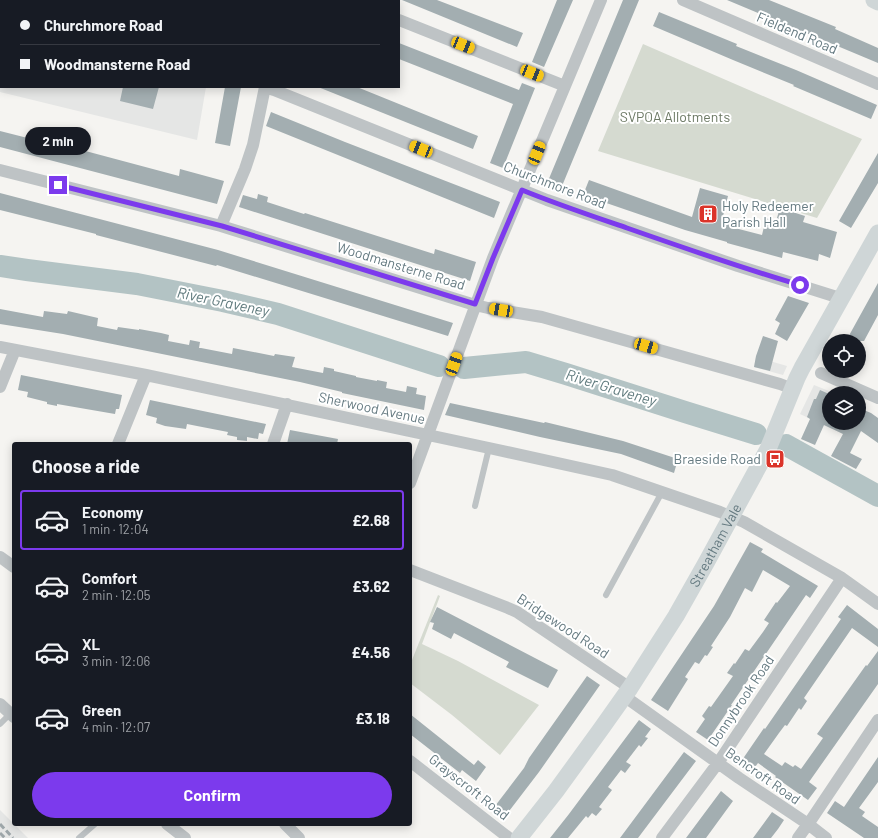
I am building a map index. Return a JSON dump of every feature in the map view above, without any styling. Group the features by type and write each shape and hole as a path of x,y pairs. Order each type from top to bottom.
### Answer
{"main road":[{"path":"874,0 878,2"},
{"name":"Streatham Vale","path":"519,838 556,791 627,692 676,616 732,517 768,449 802,368 840,298 878,233"}],"street":[{"path":"412,477 493,258 601,0"},
{"name":"Fieldend Road","path":"682,0 878,84"},
{"path":"400,20 565,86"},
{"path":"222,226 252,150 265,88"},
{"name":"Churchmore Road","path":"268,88 547,200 680,247 840,298"},
{"name":"Woodmansterne Road","path":"0,170 222,226 488,308 542,317 793,388"},
{"name":"Sherwood Avenue","path":"0,347 287,404 612,475 732,517"},
{"path":"0,387 15,350"},
{"path":"821,374 878,398"},
{"path":"119,442 146,375"},
{"path":"273,442 287,404"},
{"path":"732,517 744,522 842,578 878,604"},
{"path":"0,557 12,566"},
{"name":"Bridgewood Road","path":"412,571 517,612 627,692"},
{"name":"Donnybrook Road","path":"662,838 718,763 842,578"},
{"name":"Bencroft Road","path":"627,692 718,763 808,824 826,838"},
{"path":"0,704 12,715"},
{"path":"798,838 878,720"},
{"name":"Grayscroft Road","path":"412,763 509,838"},
{"path":"170,826 185,838"},
{"path":"287,826 300,838"}],"lane":[{"path":"474,506 489,448"},
{"path":"606,595 662,492"},
{"path":"0,724 12,715"},
{"path":"79,838 93,826"}],"shaded area":[{"path":"0,88 206,88 197,140 0,92"},
{"path":"756,357 787,366 783,375 754,367"},
{"path":"814,385 822,388 822,424 800,414"},
{"path":"0,810 12,822 12,826 16,826 28,838 0,838"}],"green space":[{"name":"SVPOA Allotments","path":"643,44 862,139 817,218 598,151"},
{"path":"438,595 440,596 422,644 458,661 539,705 500,755 452,715 412,685 412,660"}],"building":[{"path":"402,0 437,0 523,33 517,47"},
{"path":"557,0 573,0 544,67 532,62"},
{"path":"623,0 639,0 562,186 548,181"},
{"path":"727,0 769,0 836,27 835,29 878,48 878,63"},
{"path":"659,12 877,105 871,119 653,26"},
{"path":"400,43 519,90 522,83 535,88 503,168 490,163 513,104 400,59"},
{"path":"123,88 159,88 153,109 120,101"},
{"path":"225,88 241,88 230,146 215,143"},
{"path":"320,88 359,88 478,136 473,149"},
{"path":"271,112 500,202 494,218 266,126"},
{"path":"0,131 67,148 69,140 79,143 78,149 179,176 180,169 224,181 217,204 0,147"},
{"path":"878,153 878,183 851,228 839,221"},
{"path":"589,180 692,217 700,188 728,196 722,220 732,223 731,227 762,235 766,218 776,221 780,208 805,216 803,222 837,232 830,258 819,254 818,261 783,252 782,258 685,230 583,195"},
{"path":"0,193 218,250 453,323 448,336 217,265 216,266 0,210"},
{"path":"258,194 268,197 267,202 304,214 305,213 434,254 435,249 476,262 470,281 239,207 243,195 257,199"},
{"path":"878,283 878,315 866,337 866,334 850,334"},
{"path":"788,296 809,303 787,341 775,334 780,323 775,320"},
{"path":"0,309 43,317 44,311 67,314 68,311 98,318 97,326 117,330 118,327 161,333 169,335 168,341 189,345 190,340 200,342 199,348 232,354 233,348 274,356 275,354 295,357 292,367 323,373 324,367 334,369 334,371 356,377 387,382 386,388 406,392 407,386 417,388 416,394 426,396 424,410 342,393 300,382 63,334 0,324"},
{"path":"763,336 778,341 770,371 754,367"},
{"path":"21,375 122,395 119,409 116,409 115,414 57,404 57,406 47,404 47,402 27,397 28,392 18,390"},
{"path":"820,390 822,391 822,429 815,445 801,439 810,419 807,417 814,399 816,399"},
{"path":"150,400 266,424 263,434 259,433 258,439 247,437 247,441 237,440 237,437 227,435 228,432 187,424 186,429 165,426 156,423 157,418 146,415"},
{"path":"450,403 545,422 623,441 678,459 674,473 621,454 445,415"},
{"path":"866,411 878,418 878,443 861,431 850,453 862,459 856,469 831,456 843,434 835,430 866,430"},
{"path":"290,430 338,439 337,442 287,442"},
{"path":"750,542 763,549 761,552 818,586 810,598 806,595 708,740 696,732 705,719 702,716 709,706 711,707 733,676 727,673 734,663 735,664 745,649 749,651 763,632 769,623 764,620 776,602 777,603 790,586 763,570 752,592 745,588 730,617 711,646 713,647 707,656 705,655 699,664 695,662 685,677 688,679 668,711 651,700 714,606"},
{"path":"847,605 878,629 878,647 852,628 804,698 807,701 801,710 799,708 787,726 785,725 764,754 782,766 785,762 793,767 795,765 801,769 823,738 817,734 866,665 867,666 878,651 878,684 809,782 817,788 808,800 758,763 752,771 740,763 841,619 838,617"},
{"path":"437,607 558,670 548,688 506,667 509,662 454,633 451,639 432,629 434,623 430,622"},
{"path":"587,676 600,685 539,772 503,819 492,810 524,768 529,758"},
{"path":"412,716 474,765 478,760 486,767 476,781 462,770 460,773 412,736"},
{"path":"639,720 651,729 645,737 648,738 641,747 639,745 626,762 631,765 625,773 621,770 608,787 612,790 599,807 602,809 596,816 592,813 588,818 586,816 568,838 550,838 569,814"},
{"path":"684,752 696,761 638,838 620,838"},
{"path":"878,757 878,782 859,808 865,812 862,816 878,827 878,838 864,838 827,813 835,801 844,807"},
{"path":"721,791 733,801 706,838 686,838"},
{"path":"772,812 784,820 778,829 771,838 753,838"}],"waterway":[{"name":"River Graveney","path":"0,266 137,284 223,301 278,314 439,366"},
{"name":"River Graveney","path":"464,368 526,362 756,434"},
{"name":"River Graveney","path":"786,445 878,496"}],"railway":[{"path":"0,824 13,838"},
{"path":"0,833 5,838"}],"place":[{"name":"Holy Redeemer Parish Hall","path":"708,214"},
{"name":"Braeside Road","path":"775,459"}],"route":[{"path":"58,185 222,226 475,304 522,190 673,244 800,285"}]}
